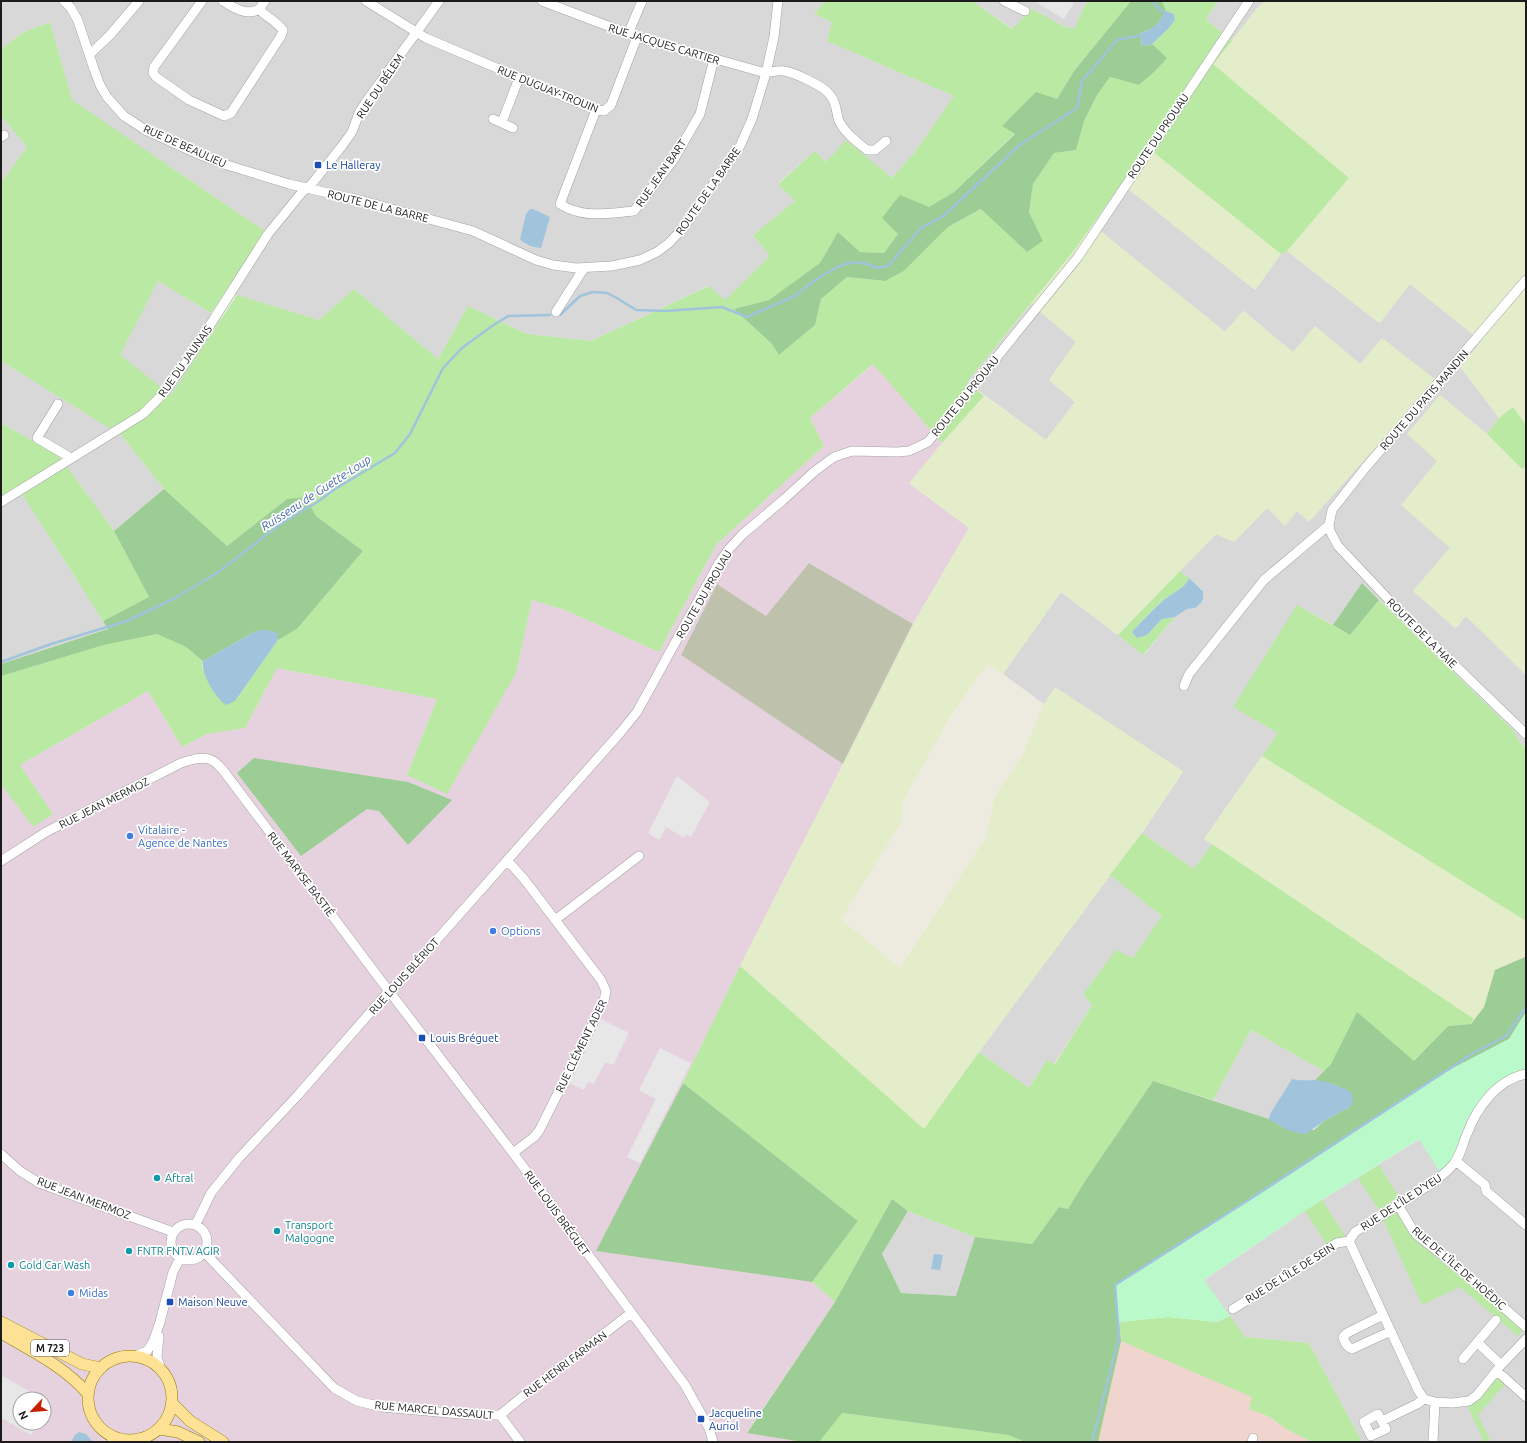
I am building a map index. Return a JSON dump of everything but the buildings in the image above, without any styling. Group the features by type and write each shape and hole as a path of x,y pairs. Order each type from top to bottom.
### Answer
{"main road":[{"name":"M 723","path":"1,1322 82,1364 101,1368"},
{"name":"M 723","path":"1,1333 48,1360 77,1381 88,1394"},
{"path":"136,1356 148,1360 161,1370 170,1384 172,1403 168,1418 159,1429 150,1436 137,1441 112,1439 98,1426 92,1416 88,1394 94,1378 101,1368 111,1361 123,1357 136,1356"},
{"path":"172,1403 190,1420 223,1442"},
{"path":"159,1429 178,1432 199,1442"}],"street":[{"name":"RUE DE BEAULIEU","path":"64,1 71,8 78,21 100,85 107,97 124,116 147,131 198,154 227,165 306,188"},
{"path":"89,55 110,35 139,1"},
{"path":"202,1 154,67 153,73 156,77 189,100 224,116 231,113 281,36 283,30 259,9"},
{"path":"223,1 234,8 250,12 259,9 265,1"},
{"name":"RUE DUGUAY-TROUIN","path":"366,1 426,38 596,110 604,111 611,105 642,1"},
{"name":"RUE DU BÉLEM","path":"306,188 310,186 352,132 359,113 366,102 439,1"},
{"name":"RUE JACQUES CARTIER","path":"542,1 632,36 766,73 783,71 798,75 816,84 830,94 838,110 839,121 850,136 867,150 874,150 886,141"},
{"name":"ROUTE DE LA BARRE","path":"306,188 363,201 473,232 536,260 553,265 584,268 612,266 640,260 657,252 670,243 683,228 740,146 752,119 766,73 774,37 778,1"},
{"path":"1004,1 1025,10"},
{"name":"ROUTE DU PROUAU","path":"620,733 637,712 719,563 729,549 743,534 815,471 834,457 852,451 909,451 928,442 1078,257 1249,1"},
{"name":"RUE JEAN BART","path":"596,110 560,204 570,211 583,214 634,211 674,158 700,114 714,59"},
{"path":"513,128 498,121 519,78"},
{"name":"RUE DU JAUNAIS","path":"1,502 143,414 163,394 189,358 268,234 306,188"},
{"path":"556,312 584,268"},
{"name":"ROUTE DU PATIS MANDIN","path":"1329,525 1332,510 1526,280"},
{"path":"58,404 37,438 71,458"},
{"path":"1184,686 1190,674 1264,580 1329,525"},
{"name":"ROUTE DE LA HAIE","path":"1329,525 1330,531 1338,546 1406,618 1526,734"},
{"name":"RUE LOUIS BLÉRIOT","path":"196,1224 211,1192 239,1158 298,1095 389,991 402,979 620,733"},
{"name":"RUE JEAN MERMOZ","path":"1,860 46,832 181,763 204,758 212,759"},
{"name":"RUE MARYSE BASTIÉ","path":"212,759 229,779 389,991"},
{"path":"555,920 639,856"},
{"name":"RUE CLÉMENT ADER","path":"507,860 524,879 601,980 606,991 604,1001 539,1131 534,1137 513,1153"},
{"name":"RUE LOUIS BRÉGUET","path":"389,991 513,1153 685,1386 709,1428 713,1442"},
{"name":"RUE DE L'ÎLE D'YEU","path":"1349,1241 1356,1232 1438,1180 1456,1161 1469,1128 1484,1101 1508,1081 1526,1074"},
{"name":"RUE JEAN MERMOZ","path":"1,1154 20,1171 39,1183 173,1232"},
{"path":"1456,1161 1485,1185 1486,1191 1526,1225"},
{"name":"RUE DE L'ÎLE DE HOËDIC","path":"1398,1205 1418,1236 1454,1264 1526,1327"},
{"path":"191,1223 196,1224 201,1227 207,1236 207,1247 196,1259 185,1260 176,1255 170,1241 173,1232 181,1225 191,1223"},
{"path":"1349,1241 1418,1390 1424,1399 1435,1402 1452,1403 1469,1401 1477,1395 1499,1368 1526,1339"},
{"name":"RUE DE L'ÎLE DE SEIN","path":"1233,1309 1337,1243 1349,1241"},
{"name":"RUE MARCEL DASSAULT","path":"204,1252 334,1388 357,1401 382,1407 472,1415 500,1415 520,1442"},
{"path":"136,1356 143,1353 150,1346 160,1322 173,1272 180,1258"},
{"name":"RUE HENRI FARMAN","path":"500,1415 631,1313"},
{"path":"1384,1315 1347,1333 1344,1337 1345,1342 1348,1347 1352,1349 1391,1331"},
{"path":"1463,1359 1496,1320"},
{"path":"160,1322 157,1357 161,1370"},
{"path":"1477,1342 1526,1397"},
{"path":"1382,1421 1424,1399"},
{"path":"1433,1442 1435,1402"}],"shaded area":[{"path":"1,1 825,1 815,14 832,22 827,41 954,96 915,152 892,178 826,162 815,151 778,183 795,201 753,235 770,256 725,301 708,286 591,341 527,334 468,306 438,359 354,289 319,320 225,292 264,231 72,100 50,22 22,33 1,49"},
{"path":"972,1 1089,1 1085,5 1074,29 1063,26 1013,29"},
{"path":"1034,1 1070,1 1074,3 1064,19"},
{"path":"1218,1 1266,1 1259,6 1232,41 1206,19"},
{"path":"1266,1 1423,1 1441,3 1453,1 1526,1 1526,425 1513,407 1499,418 1461,367 1481,341 1410,284 1380,323 1287,251 1349,178 1213,64 1259,6"},
{"path":"1,116 27,147 1,183"},
{"path":"1147,146 1281,254 1255,290 1121,183"},
{"path":"1121,183 1255,290 1281,254 1287,251 1379,323 1410,284 1481,341 1461,368 1499,418 1487,434 1440,395 1437,461 1450,548 1413,591 1456,628 1466,616 1526,675 1526,748 1518,740 1514,731 1362,583 1333,625 1297,605 1278,733 1204,839 1212,844 1194,869 1142,833 1183,772 1056,688 1044,704 1003,674 1061,592 1144,655 1175,617 1187,609 1195,608 1201,603 1203,599 1203,590 1180,571 1216,534 1234,542 1267,508 1297,511 1309,522 1360,364 1315,326 1293,353 1244,311 1225,332 1093,225"},
{"path":"1093,225 1225,332 1243,311 1293,352 1315,326 1360,364 1382,338 1436,380 1309,522 1297,511 1285,526 1267,508 1234,542 1216,534 1118,635 1061,592 1003,674 987,664 951,715 902,803 902,821 841,919 900,968 987,836 994,798 1022,756 1044,704 1055,687 1183,771 1142,833 979,1052 924,1130 740,966 913,624 969,528 909,483 984,396 1046,440 1075,402 1049,380 1076,342 1031,304"},
{"path":"158,281 221,319 171,396 119,355"},
{"path":"1031,304 1076,342 1049,380 1075,402 1046,440 967,382"},
{"path":"1,361 122,436 164,489 114,531 60,457 1,423"},
{"path":"874,364 942,443 910,484 969,528 913,624 809,563 766,616 717,584 681,655 843,764 597,1251 812,1282 835,1302 747,1432 803,1442 1,1442 1,784 33,826 53,814 20,765 148,691 182,747 207,734 245,728 277,668 437,699 407,775 516,673 532,600 565,610 659,652 716,545 824,446 810,418"},
{"path":"1440,395 1487,434 1522,469 1526,466 1526,675 1466,616 1455,628 1413,591 1450,548 1401,505 1437,461 1407,434"},
{"path":"17,486 108,629 1,664 1,496"},
{"path":"809,563 913,624 843,764 681,655 717,584 766,616"},
{"path":"1262,756 1526,921 1525,957 1495,970 1484,1007 1474,1019 1204,839"},
{"path":"677,776 710,802 691,837 686,834 684,838 666,827 659,840 648,833"},
{"path":"1110,875 1162,916 1133,958 1116,951 1083,994 1092,1005 1054,1064 1047,1060 1029,1088 979,1052"},
{"path":"601,1019 629,1033 613,1065 605,1062 594,1084 588,1082 584,1090 569,1083"},
{"path":"1251,1030 1324,1071 1315,1080 1300,1081 1270,1114 1269,1119 1213,1100"},
{"path":"660,1048 691,1063 640,1163 627,1157 656,1099 639,1090"},
{"path":"1526,1071 1526,1442 1362,1442 1309,1343 1245,1337 1203,1281 1309,1208 1420,1139 1440,1172 1452,1159 1468,1117 1485,1096"},
{"path":"908,1211 975,1237 957,1296 901,1293 882,1254"},
{"path":"1121,1341 1253,1397 1249,1409 1270,1417 1286,1429 1312,1442 1098,1442"},
{"path":"1,1375 29,1391 12,1391 12,1424 1,1418"},
{"path":"24,1431 33,1431 31,1435"}],"green space":[{"path":"825,1 972,1 1012,29 1032,9 1063,26 1074,29 1085,5 1089,1 1131,1 1074,71 1057,99 1036,93 1002,126 1015,133 954,192 929,207 898,234 884,253 860,252 838,232 820,263 769,300 734,309 772,344 779,355 815,325 821,299 847,277 885,281 904,271 948,227 982,209 1027,252 1043,241 1029,212 1033,184 1054,153 1076,150 1084,121 1097,95 1110,77 1140,85 1166,58 1152,44 1168,29 1174,14 1166,11 1162,1 1218,1 1206,19 1232,41 1213,64 1349,178 1287,251 1281,254 1147,147 1076,248 967,382 984,396 942,443 873,364 810,418 824,446 716,545 659,652 565,610 532,600 516,673 447,794 407,775 437,699 277,668 245,728 207,734 182,747 148,691 20,765 53,814 33,827 1,784 1,676 104,645 157,634 186,647 203,661 202,668 235,701 278,640 297,629 363,551 316,516 287,499 227,546 164,489 122,436 1,361 1,183 27,147 1,116 1,49 22,33 50,22 72,100 265,231 211,313 158,281 120,355 171,395 237,295 319,320 354,289 438,359 468,306 527,334 591,341 709,286 725,300 770,256 753,235 795,201 778,184 815,151 826,162 846,140 892,178 915,152 954,96 827,41 832,22 814,14"},
{"path":"1131,1 1162,1 1166,11 1156,26 1150,30 1140,33 1142,46 1152,44 1167,58 1139,85 1110,77 1097,95 1084,121 1076,150 1054,153 1033,184 1029,212 1043,241 1027,252 981,209 948,227 904,271 885,281 847,277 821,299 815,325 779,355 772,344 734,309 769,300 820,263 838,232 860,252 884,253 898,234 882,218 900,195 929,207 954,192 1015,134 1002,126 1036,92 1057,99 1074,71"},
{"path":"1513,407 1526,425 1526,466 1522,469 1487,434 1499,418"},
{"path":"1,423 60,457 114,531 149,597 103,621 17,486 1,496"},
{"path":"164,489 227,546 287,499 305,497 316,516 363,551 297,629 278,640 275,632 256,631 203,661 186,647 157,634 104,645 1,676 1,664 108,629 103,621 149,597 114,531"},
{"path":"1180,571 1189,578 1185,585 1156,606 1132,632 1147,635 1162,619 1175,617 1143,655 1118,635"},
{"path":"1362,583 1379,600 1350,635 1333,625"},
{"path":"1379,600 1514,731 1518,740 1526,748 1526,921 1262,756 1278,733 1233,707 1297,605 1350,635"},
{"path":"254,758 408,782 452,800 408,845 379,811 367,809 301,856 237,773"},
{"path":"1142,833 1194,869 1212,844 1474,1019 1470,1024 1448,1026 1414,1061 1331,1064 1324,1071 1251,1030 1213,1100 1153,1081 1085,1181 1068,1209 1059,1207 1032,1244 975,1237 908,1211 892,1199 835,1302 812,1282 858,1221 683,1083 740,966 924,1129 979,1052 1029,1088 1047,1060 1055,1064 1092,1005 1083,994 1116,950 1133,958 1162,916 1110,875"},
{"path":"1526,954 1526,1012 1509,1039 1434,1078 1115,1286 1121,1341 1098,1442 1025,1442 1008,1435 842,1413 819,1442 803,1442 747,1433 835,1302 892,1199 908,1211 882,1254 901,1293 956,1296 975,1237 1032,1244 1059,1207 1068,1209 1085,1181 1153,1081 1269,1119 1279,1125 1314,1130 1324,1121 1350,1107 1336,1085 1315,1080 1331,1064 1357,1012 1414,1061 1448,1026 1471,1024 1484,1007 1495,970 1525,957"},
{"path":"1526,1012 1526,1071 1485,1096 1468,1117 1452,1159 1440,1172 1419,1139 1309,1208 1204,1280 1230,1316 1217,1322 1168,1317 1119,1322 1115,1286 1434,1078 1509,1039"},
{"path":"683,1083 858,1221 812,1282 596,1251"},
{"path":"1379,1165 1399,1197 1379,1210 1358,1178"},
{"path":"1322,1200 1346,1237 1336,1239 1327,1245 1305,1211"},
{"path":"1394,1212 1398,1213 1412,1237 1523,1329 1518,1336 1460,1287 1422,1305 1383,1219"},
{"path":"1230,1316 1245,1337 1309,1343 1362,1442 1312,1442 1286,1429 1270,1417 1249,1409 1252,1397 1121,1341 1119,1322 1168,1317 1217,1322"},
{"path":"1497,1377 1506,1383 1478,1415 1491,1442 1484,1442 1468,1407"},
{"path":"841,1413 1008,1435 1025,1442 819,1442"}],"water":[{"path":"1166,11 1174,14 1175,20 1152,44 1142,46 1140,33 1149,30 1156,25"},
{"path":"530,209 550,217 541,248 524,243 520,239 526,214"},
{"path":"1189,578 1203,591 1203,599 1201,603 1195,608 1187,609 1175,617 1162,619 1147,635 1137,638 1132,632 1165,599 1182,587"},
{"path":"267,630 276,632 278,640 235,701 226,705 217,697 206,679 203,661 256,631"},
{"path":"1292,1079 1314,1080 1338,1086 1351,1092 1353,1102 1350,1107 1324,1121 1306,1134 1291,1131 1269,1119 1270,1114"},
{"path":"934,1254 943,1255 940,1270 931,1269"},
{"path":"79,1432 86,1434 93,1442 71,1442 75,1435"}],"waterway":[{"name":"Ruisseau de Guette-Loup","path":"1154,1 1155,5 1166,15"},
{"name":"Ruisseau de Guette-Loup","path":"560,315 580,296 593,292 607,293 636,310 665,311 722,307 747,317 795,296 815,280 841,265 855,262 868,264 877,268 888,266 921,228 942,217 1021,144 1077,108 1082,81 1117,40 1142,35"},
{"name":"Ruisseau de Guette-Loup","path":"1,662 51,644 127,621 175,598 217,573 282,523 395,453 410,434 443,368 462,348 508,316 550,315"},
{"path":"1092,1442 1119,1337 1115,1285 1472,1054 1506,1036 1526,1007"}],"place":[{"name":"Le Halleray","path":"318,165"},
{"name":"Vitalaire - Agence de Nantes","path":"130,836"},
{"name":"Options","path":"493,931"},
{"name":"Louis Bréguet","path":"422,1038"},
{"name":"Aftral","path":"157,1178"},
{"name":"Transport Malgogne","path":"277,1231"},
{"name":"FNTR FNTV AGIR","path":"129,1251"},
{"name":"Gold Car Wash","path":"11,1265"},
{"name":"Midas","path":"71,1293"},
{"name":"Maison Neuve","path":"170,1302"},
{"name":"Jacqueline Auriol","path":"701,1419"}]}
